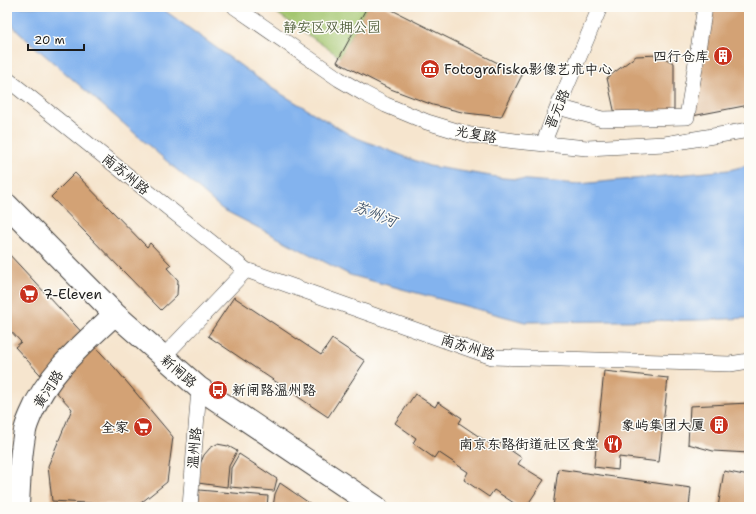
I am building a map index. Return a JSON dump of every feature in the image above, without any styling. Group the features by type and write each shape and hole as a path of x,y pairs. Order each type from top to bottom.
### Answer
{"main road":[{"name":"新闸路","path":"7,205 115,314 199,388 376,507"},
{"name":"黄河路","path":"18,507 19,477 25,430 38,399 68,358 115,314"}],"street":[{"name":"光复路","path":"235,7 339,79 386,105 427,122 470,134 542,144 588,148 639,146 689,141 749,130"},
{"name":"晋元路","path":"542,144 600,7"},
{"path":"558,107 602,119 687,117 705,7"},
{"name":"南苏州路","path":"7,79 246,270 492,357 730,364 749,362"},
{"path":"163,357 246,270"},
{"name":"温州路","path":"190,507 199,388"}],"green space":[{"name":"静安区双拥公园","path":"268,7 367,7 340,57"}],"water":[{"name":"苏州河","path":"7,7 160,7 273,89 352,136 429,166 503,178 579,184 729,170 749,165 749,318 525,322 350,275 222,209 18,32 7,17"}],"building":[{"name":"Fotografiska影像艺术中心","path":"367,7 386,7 522,75 501,117 466,113 433,105 388,88 337,62"},
{"name":"四行仓库","path":"705,7 749,7 749,105 687,117"},
{"path":"658,55 674,63 674,117 616,119 607,78 636,56"},
{"path":"75,173 147,247 150,243 171,265 167,268 178,280 177,295 161,310 51,197"},
{"path":"7,252 115,368 173,437 167,482 137,506 52,501 48,466 72,409 15,347 21,342 7,327"},
{"path":"234,297 321,355 332,339 365,361 328,417 208,336"},
{"path":"604,371 668,378 659,462 619,457 618,470 594,467"},
{"path":"415,394 435,407 438,402 462,418 459,423 496,448 500,443 522,458 518,464 544,480 526,507 520,507 494,490 489,497 464,480 468,472 438,452 434,458 413,443 416,438 395,423"},
{"name":"象屿集团大厦","path":"749,403 749,453 713,451 688,444 690,406"},
{"path":"217,444 228,446 237,451 229,466 227,487 198,483 200,464 204,455 210,448"},
{"path":"239,454 277,479 274,491 230,487 231,468"},
{"path":"558,469 691,488 689,507 553,507"},
{"path":"724,471 749,476 749,507 718,507"},
{"path":"280,483 315,507 273,507 275,494"},
{"path":"199,490 268,496 267,507 197,507"}],"place":[{"name":"四行仓库","path":"723,56"},
{"name":"Fotografiska影像艺术中心","path":"430,69"},
{"name":"7-Eleven","path":"29,294"},
{"name":"新闸路温州路","path":"218,390"},
{"name":"象屿集团大厦","path":"719,425"},
{"name":"全家","path":"143,427"},
{"name":"南京东路街道社区食堂","path":"613,444"}]}
